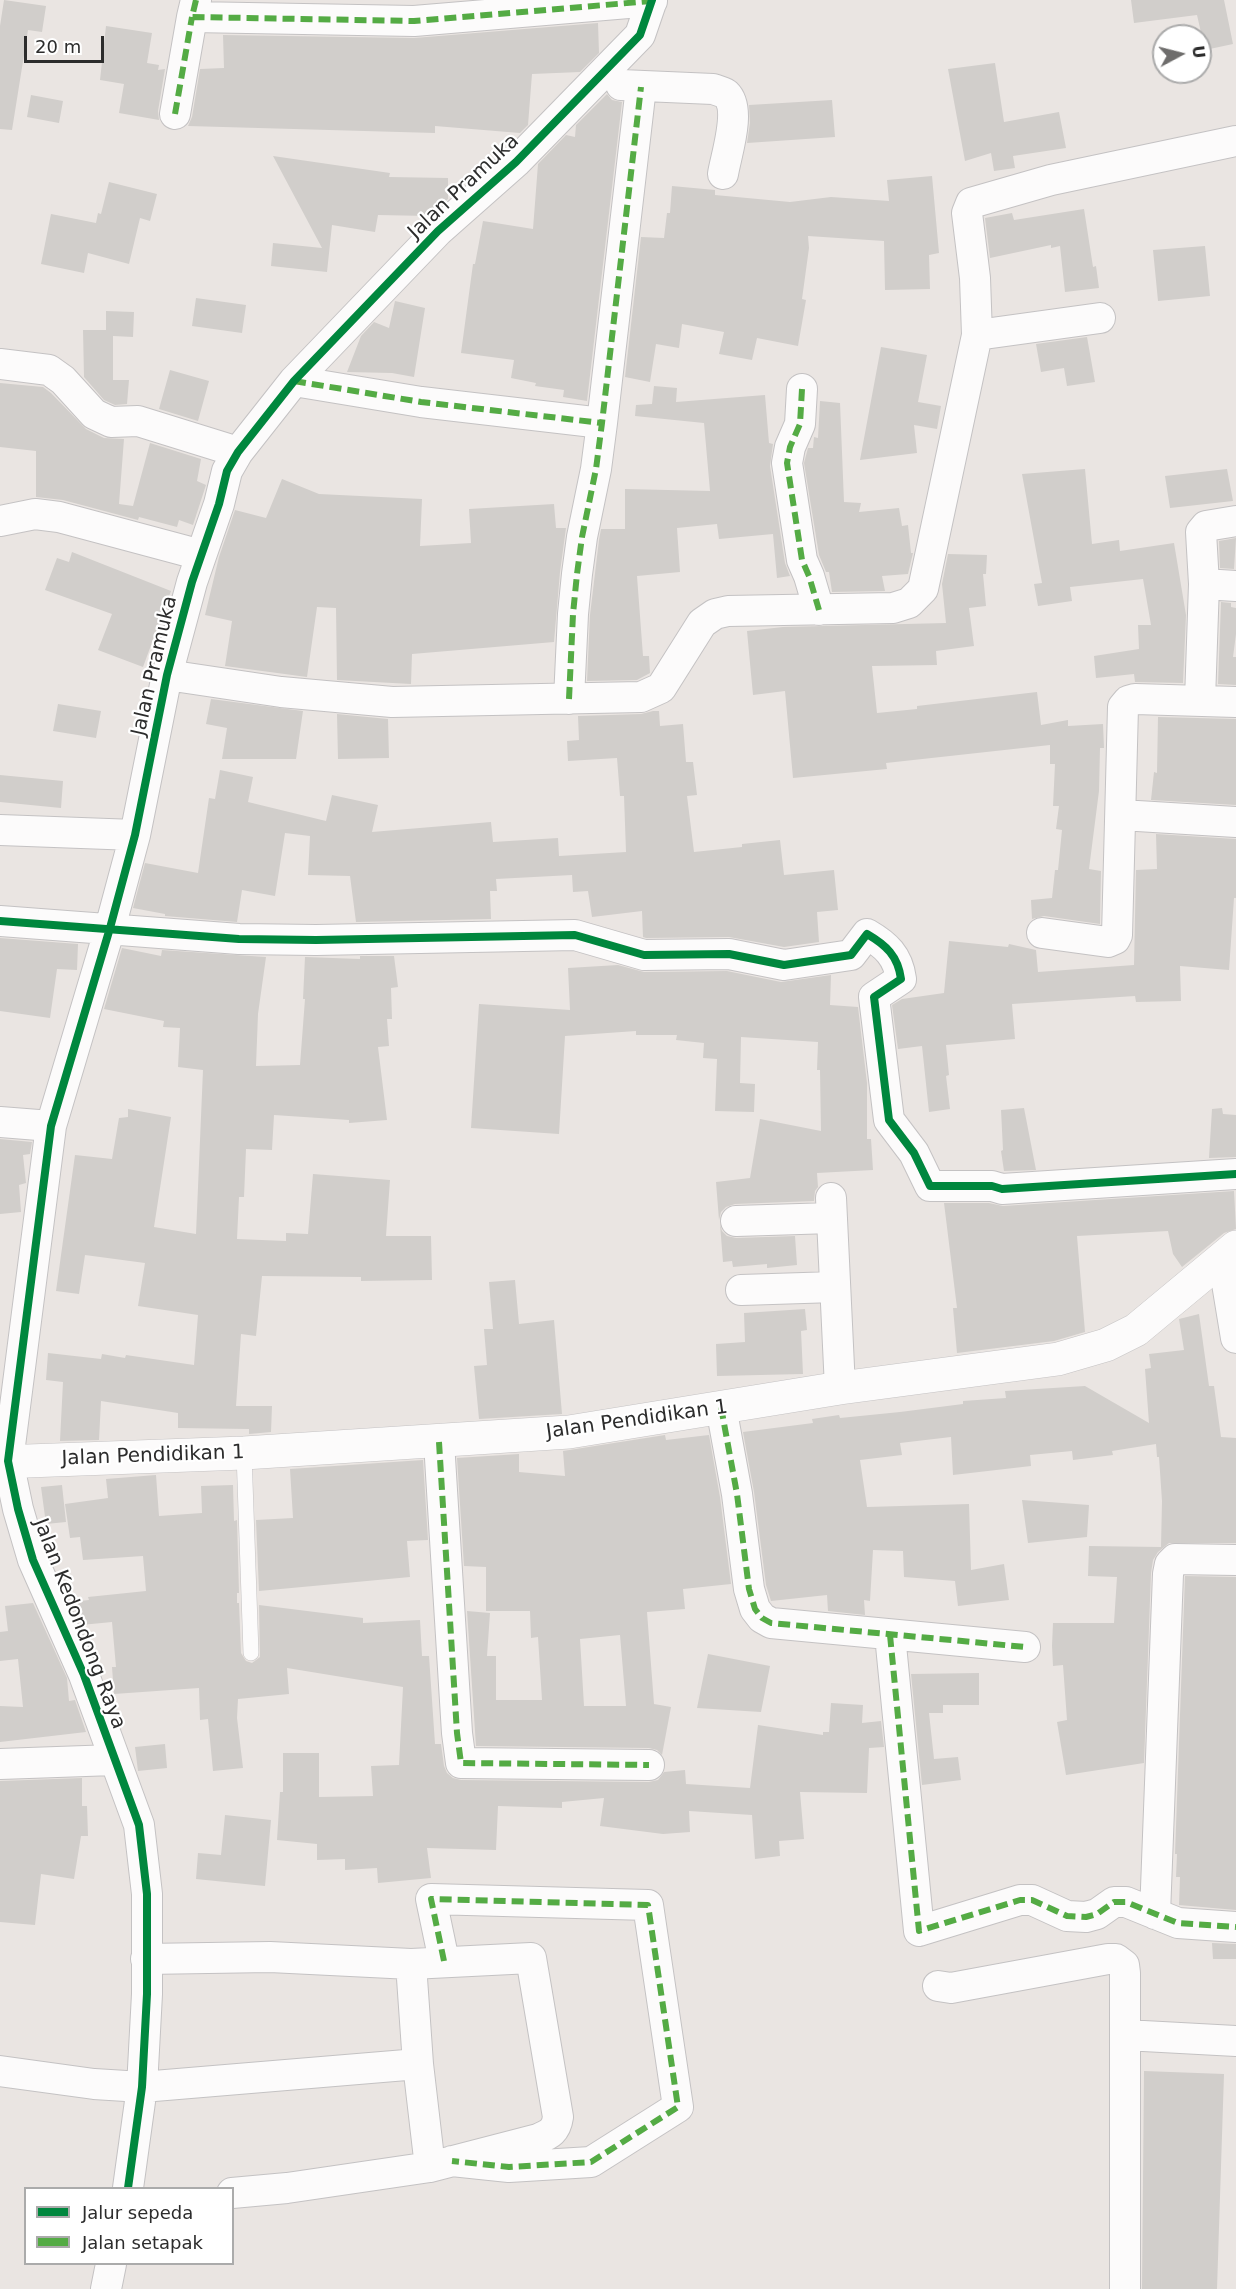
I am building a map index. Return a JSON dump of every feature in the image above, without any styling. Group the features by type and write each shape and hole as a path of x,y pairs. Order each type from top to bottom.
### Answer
{"street":[{"path":"175,114 194,9 414,21 652,1"},
{"name":"Jalan Pramuka","path":"4,1461 51,1126 135,835 167,675 192,582 219,504 227,471 238,452 294,381 438,231 516,162 640,35 652,1"},
{"path":"591,83 712,89 726,94 732,104 734,118 723,174"},
{"path":"569,699 577,574 603,423 640,87"},
{"path":"167,675 281,692 392,702 641,697 661,688 702,623 715,614 728,610 893,608 909,603 923,589 977,335 976,298 967,213 970,203 1051,180 1236,141"},
{"path":"977,335 1100,318"},
{"path":"0,364 49,370 63,380 94,414 111,422 139,413 238,452"},
{"path":"294,381 421,402 603,423"},
{"path":"802,389 800,424 789,447 787,463 802,560 819,610"},
{"path":"0,520 35,514 59,517 201,555"},
{"path":"1200,700 1204,584 1201,532 1206,526 1236,521"},
{"path":"1204,584 1236,586"},
{"path":"1042,933 1108,942 1115,939 1117,935 1123,707 1128,701 1135,699 1236,702"},
{"path":"1121,815 1236,822"},
{"path":"0,830 135,835"},
{"path":"0,921 239,939 316,940 575,935 644,955 729,954 784,965 851,955 867,934 886,946 899,967 901,979 874,997 889,1120 914,1153 930,1186 992,1186 1002,1189 1236,1174"},
{"path":"0,1122 51,1126"},
{"path":"736,1221 831,1208 840,1388"},
{"path":"1229,1253 1236,1338"},
{"name":"Jalan Pendidikan 1","path":"4,1461 244,1453 569,1432 840,1388 1058,1359 1106,1345 1136,1330 1229,1253"},
{"path":"741,1290 835,1287"},
{"path":"721,1407 738,1494 749,1589 755,1609 762,1618 771,1623 1025,1647"},
{"path":"440,1442 457,1733 461,1763 649,1765"},
{"name":"Jalan Kedondong Raya","path":"4,1461 33,1560 84,1675 139,1825 147,1894 146,1959 142,2087 128,2187"},
{"path":"1155,1914 1170,1564 1175,1559 1236,1560"},
{"path":"890,1635 919,1931 1020,1900 1032,1900 1067,1916 1086,1917 1097,1914 1114,1902 1126,1902 1178,1923 1236,1927"},
{"path":"0,1764 114,1760"},
{"path":"441,2164 509,2166 591,2162 678,2107 648,1905 431,1899 444,1961"},
{"path":"146,1959 270,1957 411,1964 531,1958 558,2117 556,2127 545,2136 441,2164 287,2188 234,2193"},
{"path":"938,1986 951,1988 1116,1959 1124,1965 1125,2289"},
{"path":"411,1964 418,2064 441,2164"},
{"path":"1125,2035 1236,2041"},
{"path":"0,2071 94,2084 142,2087 418,2064"},
{"path":"106,2289 111,2265"}],"lane":[{"path":"244,1453 250,1653"}],"building":[{"path":"4,0 46,6 42,32 28,30 12,130 0,129 0,26"},
{"path":"1131,0 1224,0 1233,44 1212,48 1212,24 1199,24 1197,15 1134,23"},
{"path":"598,23 599,53 580,72 532,74 528,125 520,133 435,126 435,133 188,126 192,117 200,69 224,68 223,35 414,38"},
{"path":"106,26 152,33 147,63 159,65 158,70 165,69 158,111 159,120 119,113 124,84 100,80"},
{"path":"995,63 1004,122 1059,112 1066,148 1013,156 1015,168 994,171 991,153 965,161 948,69"},
{"path":"607,94 612,100 622,102 587,401 563,397 564,390 535,386 536,383 511,378 514,360 461,353 473,264 475,264 483,221 533,229 538,164 566,135 575,137 576,125"},
{"path":"31,95 63,101 59,123 27,117"},
{"path":"832,100 835,137 747,143 750,123 749,105"},
{"path":"273,156 390,173 389,177 448,178 448,199 429,216 378,215 375,232 332,225 327,272 271,266 273,243 322,248"},
{"path":"932,176 939,253 929,255 930,289 885,290 884,241 808,236 809,248 802,299 806,300 798,346 757,338 752,360 719,354 724,332 682,324 679,348 656,344 650,382 625,377 641,237 664,238 667,213 670,213 672,186 715,190 715,195 790,202 831,197 889,201 887,180"},
{"path":"109,182 157,194 150,221 140,218 129,264 88,253 84,273 41,264 51,214 96,223 98,213 101,214"},
{"path":"1084,209 1093,267 1096,266 1099,288 1065,292 1060,246 1051,248 1051,245 990,258 985,218 1012,213 1014,220"},
{"path":"1205,246 1210,296 1158,301 1153,250"},
{"path":"196,298 246,305 242,333 192,326"},
{"path":"395,301 425,308 414,377 392,373 347,372 361,336 374,322 389,328"},
{"path":"106,311 134,312 133,337 113,336 113,380 129,380 127,404 115,405 104,400 84,377 83,330 106,330"},
{"path":"1087,337 1095,382 1067,386 1064,368 1041,372 1036,344"},
{"path":"881,347 927,355 918,402 941,406 937,429 914,425 917,453 860,460"},
{"path":"170,370 209,381 198,421 159,409"},
{"path":"0,383 43,387 86,429 104,438 124,439 119,504 133,506 150,443 201,459 197,481 206,485 193,525 179,520 177,527 139,517 138,520 63,500 36,497 36,451 0,447"},
{"path":"654,386 677,388 676,402 765,395 769,443 773,444 770,466 785,563 790,576 777,578 773,534 719,539 717,524 677,528 680,572 637,576 643,656 649,656 650,673 637,680 587,681 590,615 601,529 625,529 625,489 710,491 704,423 635,416 636,405 652,404"},
{"path":"820,401 840,403 844,502 861,503 859,512 899,508 902,526 908,525 911,553 913,553 908,574 882,576 885,591 832,592 829,572 826,572 819,555 804,463 808,448 813,448 814,437 818,438"},
{"path":"1085,469 1092,544 1119,540 1120,551 1174,543 1186,615 1183,683 1135,682 1134,674 1096,678 1094,656 1139,649 1138,625 1151,625 1143,579 1070,587 1072,601 1038,606 1034,584 1042,583 1022,474"},
{"path":"1227,469 1233,501 1170,508 1165,476"},
{"path":"282,479 319,494 422,499 420,546 471,543 469,509 554,504 556,528 566,528 554,642 412,654 411,684 337,680 336,608 317,607 307,677 225,666 232,621 205,615 219,557 235,510 266,518"},
{"path":"1236,538 1234,569 1220,568 1219,541"},
{"path":"72,552 171,591 143,667 98,650 112,614 45,590 57,558 69,562"},
{"path":"948,554 987,555 986,574 983,574 986,606 969,608 974,646 936,651 937,665 872,666 877,713 1037,692 1041,725 1068,720 1068,726 1103,724 1104,748 1100,748 1099,791 1089,869 1101,871 1100,924 1044,916 1032,919 1031,900 1052,898 1055,870 1058,870 1062,830 1056,829 1059,806 1053,806 1055,764 1050,764 1050,745 886,763 887,769 793,778 785,691 753,695 747,631 783,627 946,623 942,584"},
{"path":"1221,602 1231,603 1231,607 1236,608 1233,657 1236,657 1236,685 1218,684"},
{"path":"211,699 303,711 296,759 222,759 227,728 206,724"},
{"path":"58,704 101,711 96,738 53,731"},
{"path":"659,711 660,726 683,724 686,762 693,762 697,795 687,796 694,852 780,840 784,875 834,870 838,910 817,912 819,942 784,947 729,937 646,938 643,937 642,911 592,917 588,891 573,892 572,875 496,879 497,891 490,891 491,919 356,922 350,876 308,875 310,836 285,833 275,896 242,890 237,922 165,916 165,914 133,908 145,863 198,873 209,798 215,799 220,770 253,777 248,802 326,821 332,795 378,805 372,832 491,822 493,842 558,838 559,856 626,852 624,796 620,796 617,758 568,761 567,741 579,740 578,716 641,714"},
{"path":"337,714 388,719 389,758 338,759"},
{"path":"1158,717 1236,719 1236,805 1151,800 1154,772 1157,773"},
{"path":"0,775 63,781 61,808 0,802"},
{"path":"1156,834 1236,839 1236,898 1234,898 1229,970 1180,966 1181,1001 1136,1002 1135,996 1012,1004 1015,1039 946,1045 949,1075 946,1076 950,1109 929,1112 922,1046 898,1049 892,1005 902,999 944,993 949,941 1008,947 1009,944 1036,950 1038,972 1134,965 1136,870 1157,869"},
{"path":"0,938 78,944 77,970 57,969 50,1018 0,1011"},
{"path":"122,948 161,956 162,950 266,957 258,1014 256,1066 300,1065 305,999 303,999 305,957 360,959 360,956 394,956 398,987 391,988 392,1019 387,1019 389,1046 378,1047 387,1120 349,1123 349,1120 274,1115 272,1150 246,1149 244,1197 239,1197 237,1239 286,1241 286,1233 308,1234 313,1174 390,1180 386,1236 431,1236 432,1280 361,1281 361,1277 262,1276 256,1336 241,1334 236,1406 272,1406 271,1432 249,1434 249,1429 178,1428 178,1413 101,1401 99,1440 60,1441 63,1382 46,1380 48,1353 101,1359 102,1354 125,1358 126,1355 194,1365 198,1315 138,1306 145,1263 85,1255 79,1294 56,1291 75,1155 112,1159 119,1118 128,1117 128,1109 171,1117 154,1227 196,1234 203,1070 178,1067 180,1028 163,1027 164,1021 104,1009"},
{"path":"618,965 644,972 727,971 781,982 831,975 830,1005 858,1007 867,1083 867,1139 871,1139 873,1170 817,1173 818,1187 814,1201 735,1204 726,1207 721,1212 719,1220 716,1182 750,1178 760,1119 821,1131 820,1070 817,1070 818,1042 741,1037 740,1083 755,1084 754,1112 715,1111 717,1059 703,1058 704,1043 676,1040 677,1035 636,1035 636,1031 565,1036 559,1134 471,1128 479,1004 570,1010 568,968"},
{"path":"1024,1108 1036,1170 1004,1171 1001,1151 1003,1150 1001,1110"},
{"path":"1222,1108 1223,1114 1236,1115 1236,1157 1209,1158 1212,1109"},
{"path":"0,1139 32,1142 30,1154 23,1155 26,1183 19,1185 21,1212 0,1214"},
{"path":"1234,1191 1236,1229 1224,1233 1182,1267 1173,1254 1168,1231 1077,1236 1085,1332 1054,1341 957,1353 953,1308 957,1308 944,1203 989,1203 1003,1206"},
{"path":"720,1224 727,1236 736,1238 795,1236 797,1265 767,1268 767,1264 733,1267 732,1261 723,1262"},
{"path":"515,1280 519,1324 554,1320 562,1414 479,1419 474,1366 487,1365 484,1329 493,1329 489,1282"},
{"path":"805,1309 807,1330 801,1331 803,1374 717,1376 716,1344 745,1342 744,1313"},
{"path":"1199,1314 1209,1386 1214,1386 1221,1437 1236,1438 1236,1543 1169,1543 1158,1552 1153,1560 1144,1763 1066,1775 1057,1722 1067,1720 1063,1665 1053,1666 1052,1646 1053,1623 1114,1623 1117,1577 1088,1576 1089,1546 1161,1547 1162,1501 1156,1444 1112,1451 1113,1455 1073,1460 1072,1451 1030,1455 1031,1466 953,1475 951,1437 900,1443 902,1455 860,1460 867,1507 969,1504 971,1570 1004,1564 1009,1600 958,1606 955,1581 904,1577 903,1551 873,1550 870,1601 864,1600 865,1615 828,1611 827,1595 771,1601 766,1585 754,1492 743,1432 813,1423 812,1419 839,1415 840,1418 900,1412 963,1404 963,1401 1006,1398 1005,1391 1085,1386 1149,1423 1145,1369 1151,1368 1149,1354 1184,1350 1179,1319"},
{"path":"665,1435 666,1440 709,1435 720,1497 731,1584 683,1589 685,1609 647,1612 654,1704 671,1707 662,1755 657,1750 649,1748 476,1746 467,1611 490,1613 487,1656 496,1656 496,1700 542,1700 538,1637 531,1638 530,1611 486,1611 486,1567 464,1566 457,1458 519,1454 519,1472 565,1476 563,1451","holes":["620,1635 626,1706 584,1706 580,1639"]},
{"path":"423,1460 428,1540 407,1541 410,1577 259,1591 256,1520 293,1518 290,1469"},
{"path":"156,1475 159,1516 202,1513 201,1486 233,1485 234,1521 237,1520 239,1593 237,1593 237,1603 239,1603 241,1653 246,1661 252,1663 260,1657 259,1605 363,1618 363,1623 420,1620 422,1656 429,1656 435,1744 441,1744 444,1766 453,1778 461,1780 649,1782 658,1780 664,1772 685,1770 686,1784 750,1788 758,1725 823,1735 823,1732 829,1732 831,1703 863,1705 862,1723 881,1721 884,1747 869,1748 867,1793 800,1792 804,1839 779,1841 780,1856 755,1859 752,1815 689,1811 690,1832 663,1834 600,1826 604,1798 562,1802 562,1808 498,1806 496,1850 427,1848 431,1878 378,1883 377,1868 345,1870 345,1859 317,1860 317,1844 277,1840 280,1792 283,1792 283,1753 319,1753 319,1797 373,1796 371,1766 399,1765 403,1687 287,1668 289,1694 238,1699 237,1718 243,1768 213,1771 208,1719 200,1720 199,1688 114,1694 112,1667 116,1667 112,1622 81,1625 71,1602 89,1600 88,1597 146,1591 143,1556 83,1560 80,1537 70,1538 65,1504 108,1498 106,1479"},
{"path":"62,1485 66,1522 46,1524 41,1487"},
{"path":"1022,1500 1089,1505 1087,1537 1028,1543"},
{"path":"1185,1576 1236,1577 1236,1910 1179,1905 1180,1877 1176,1877 1177,1854 1175,1854"},
{"path":"33,1603 67,1678 69,1701 75,1700 86,1732 0,1742 0,1706 23,1707 18,1659 0,1661 0,1632 8,1631 5,1606"},
{"path":"708,1654 770,1666 761,1712 697,1708"},
{"path":"979,1673 979,1705 943,1705 943,1713 929,1713 934,1759 958,1757 961,1780 922,1785 911,1674"},
{"path":"165,1744 167,1768 138,1771 135,1747"},
{"path":"82,1778 82,1806 87,1806 88,1836 81,1836 74,1879 41,1874 35,1925 0,1922 0,1781"},
{"path":"225,1815 271,1820 265,1886 196,1879 198,1853 221,1855"},
{"path":"1212,1943 1236,1944 1236,1959 1213,1959"},
{"path":"1144,2071 1224,2074 1217,2289 1142,2289"}],"marked path":[{"path":"196,0 192,17 414,21 652,1"},
{"path":"175,114 192,17"},
{"path":"569,699 577,574 596,469 641,87"},
{"path":"294,381 421,402 602,423"},
{"path":"802,389 800,424 790,447 787,463 802,560 819,610"},
{"path":"721,1407 737,1494 749,1589 755,1609 762,1618 771,1623 1025,1647"},
{"path":"439,1442 457,1733 461,1763 649,1765"},
{"path":"890,1635 919,1931 1020,1900 1032,1900 1067,1916 1086,1917 1097,1914 1114,1902 1126,1902 1178,1923 1236,1927"},
{"path":"444,1961 431,1899 648,1905 678,2107 591,2162 509,2167 452,2161"}],"cycle path":[{"path":"128,2187 142,2087 147,1994 147,1894 139,1825 84,1675 33,1560 18,1509 8,1461 51,1126 135,835 167,675 192,582 219,504 227,471 238,452 294,381 438,231 516,162 640,35 652,0"},
{"path":"0,921 239,939 316,940 575,935 644,955 729,954 784,965 851,955 867,934 890,952 897,964 901,979 874,997 889,1120 914,1153 930,1186 992,1186 1002,1189 1236,1174"}]}
